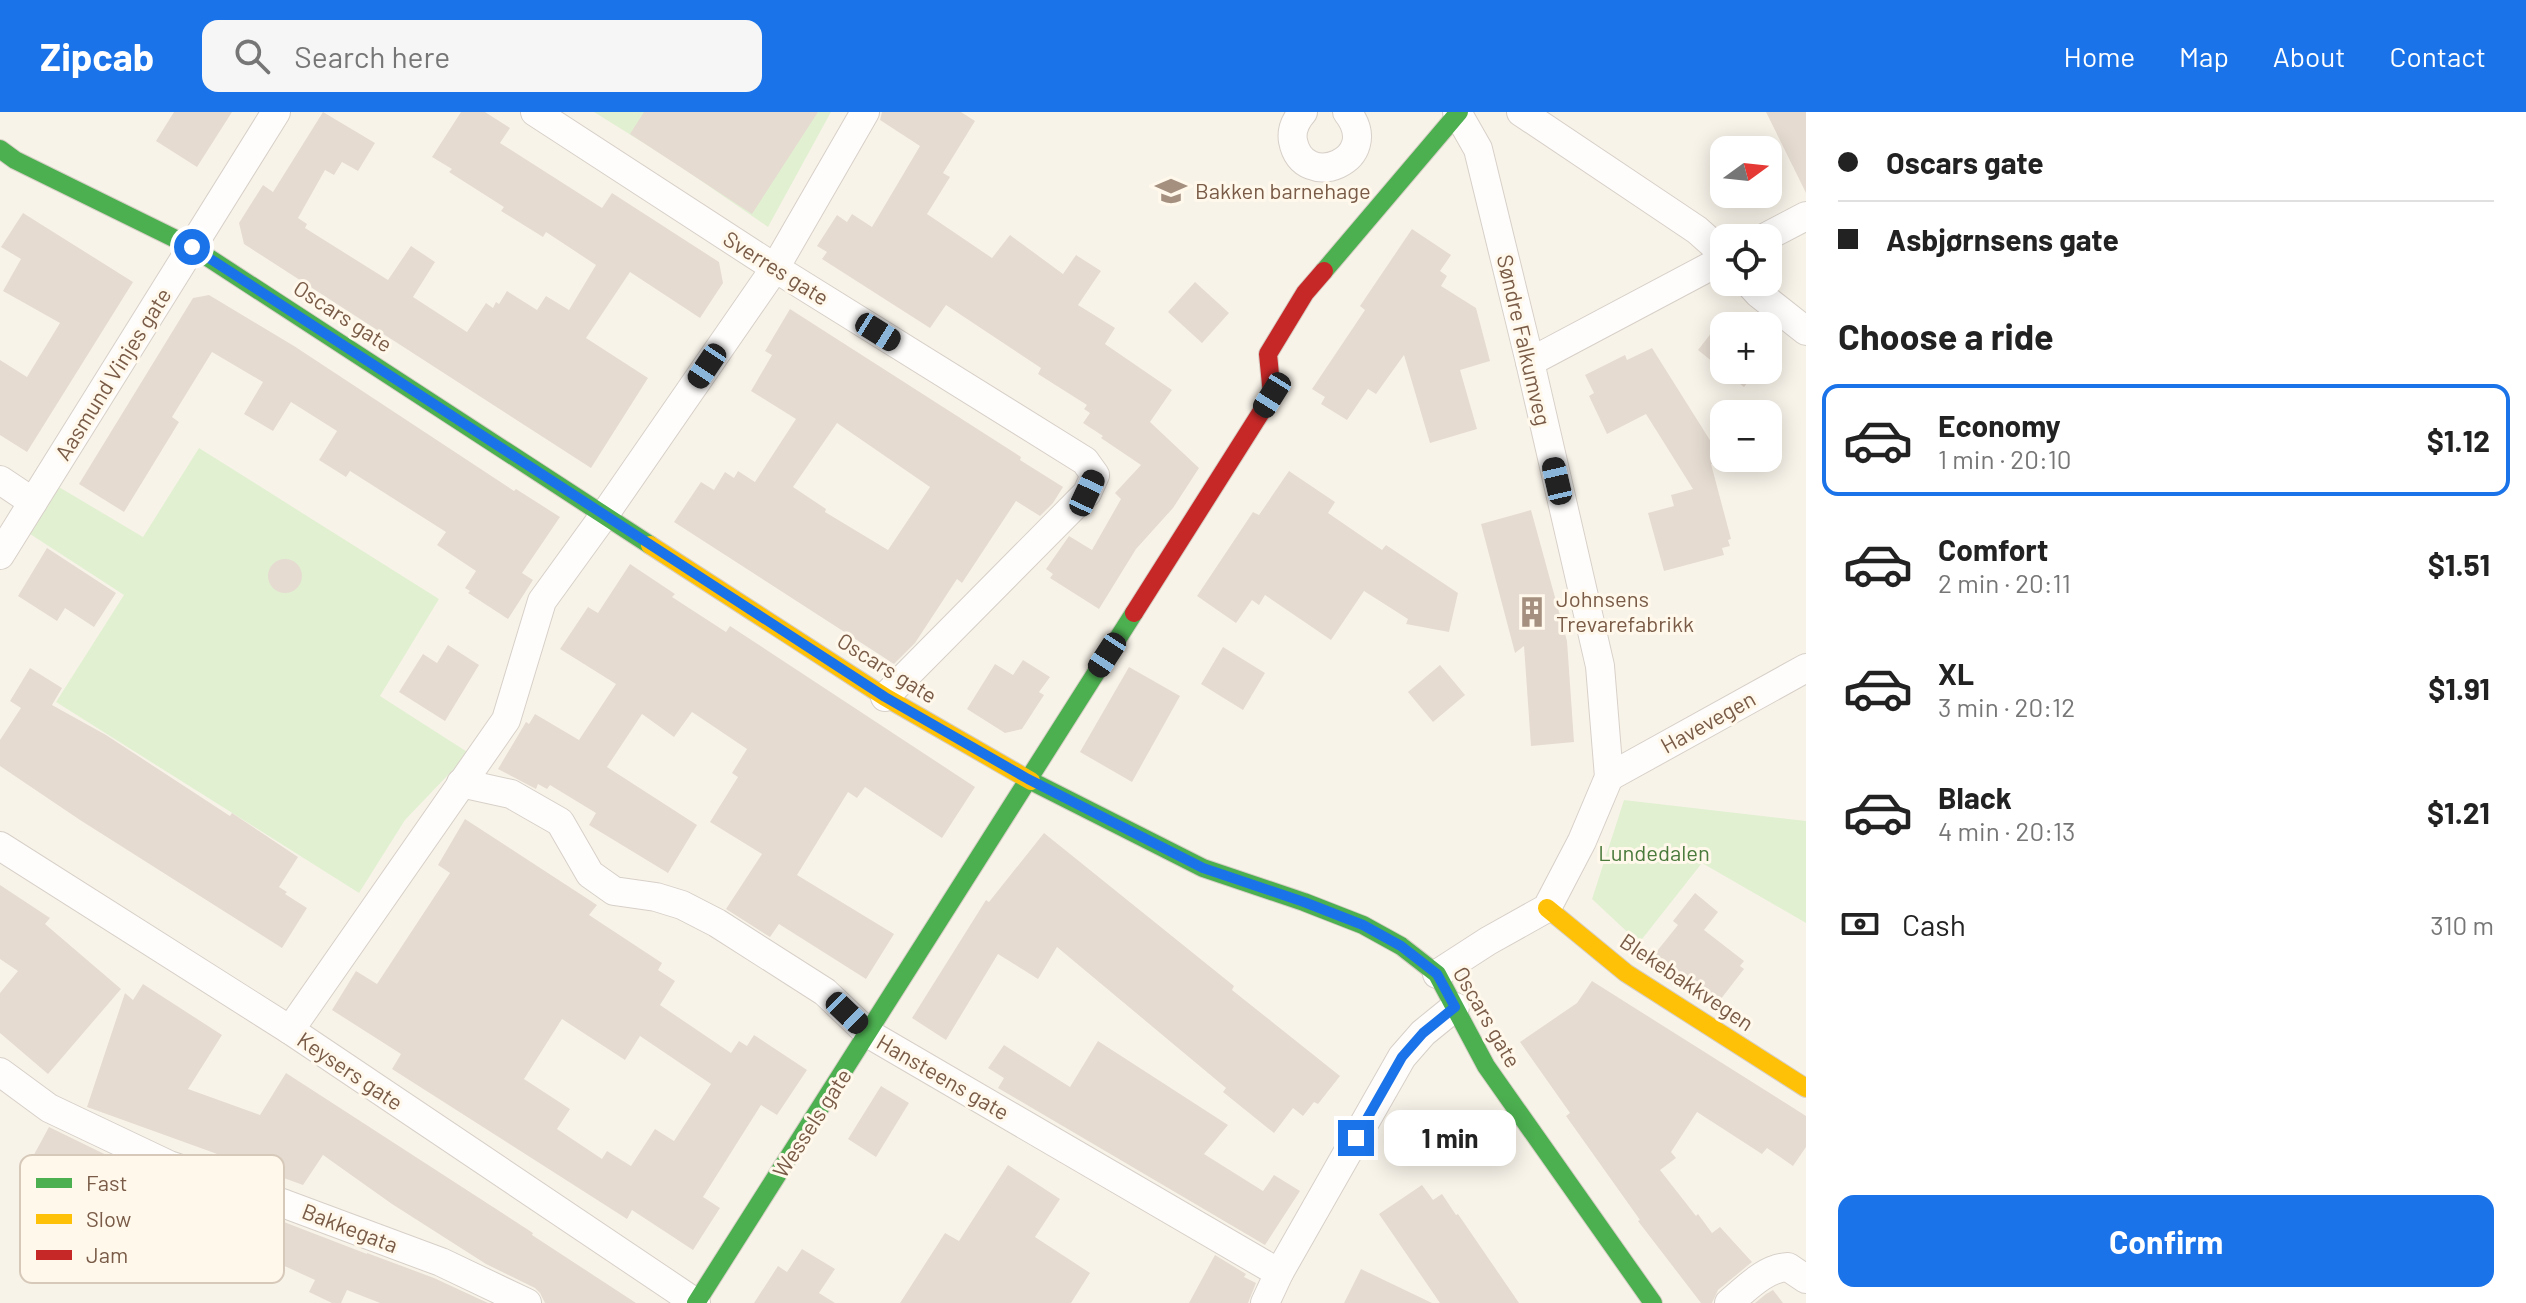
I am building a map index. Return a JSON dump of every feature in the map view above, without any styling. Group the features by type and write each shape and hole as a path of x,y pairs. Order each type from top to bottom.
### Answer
{"street":[{"name":"Aasmund Vinjes gate","path":"0,555 276,112"},
{"name":"Sverres gate","path":"535,112 775,268 1085,461 1095,475 1087,493 885,697"},
{"path":"290,1030 506,720 542,601 775,268 865,112"},
{"path":"1303,112 1292,135 1294,146 1305,161 1326,168 1337,166 1350,156 1355,147 1358,133 1355,122 1347,112"},
{"name":"Søndre Falkumveg","path":"1458,112 1478,149 1600,666 1609,777 1582,841 1547,908"},
{"name":"Wessels gate","path":"696,1303 1272,395 1268,354 1305,293 1458,112"},
{"path":"1521,112 1697,230 1710,243"},
{"name":"Oscars gate","path":"5,161 192,247 885,697 1028,779 1203,868 1363,925 1401,946 1437,974 1486,1066 1653,1303"},
{"path":"1782,229 1806,216"},
{"path":"1530,362 1710,265"},
{"path":"1762,296 1806,331"},
{"path":"0,480 33,502"},
{"name":"Havevegen","path":"1609,777 1806,668"},
{"name":"Hansteens gate","path":"461,783 511,794 560,822 590,874 614,891 656,897 682,905 717,923 825,992 869,1034 1279,1273"},
{"name":"Keysers gate","path":"0,846 290,1030 696,1303"},
{"path":"1437,974 1547,908"},
{"name":"Blekebakkvegen","path":"1547,908 1626,973 1806,1088"},
{"path":"1265,1303 1402,1057 1423,1033 1455,1007"},
{"name":"Bakkegata","path":"0,1072 49,1108 148,1155"},
{"name":"Bakkegata","path":"284,1204 441,1262 527,1303"},
{"path":"1729,1303 1759,1278 1776,1269 1788,1267 1806,1279"}],"green space":[{"path":"594,112 831,112 768,227"},
{"path":"199,448 439,599 380,696 469,753 405,820 359,893 56,702 124,595 30,534 59,487 143,537"},
{"name":"Lundedalen","path":"1624,800 1806,821 1806,923 1702,863 1639,943 1592,899"}],"building":[{"path":"174,112 232,112 197,167 156,141"},
{"path":"323,112 375,143 358,171 342,162 334,175 325,170 298,218 307,224 305,228 388,280 411,246 435,262 413,297 467,332 486,303 493,308 507,291 537,310 546,296 569,310 596,265 546,232 543,237 501,211 504,207 449,172 452,169 432,157 461,112 485,112 510,128 500,143 602,208 612,193 719,262 723,283 700,318 630,272 586,338 648,378 591,468 244,244 239,223 263,185 273,192"},
{"path":"644,112 818,112 752,214 630,134"},
{"path":"882,112 961,112 975,121 943,173 950,177 927,214 992,258 1010,235 1063,274 1076,255 1101,271 1078,305 1115,328 1105,344 1172,390 1150,422 1199,468 1173,508 1136,549 1099,609 1050,578 1053,574 1046,569 1069,536 1092,550 1121,499 1115,493 1141,465 1083,423 1090,413 1084,409 1087,405 1038,374 1041,368 946,305 930,328 822,259 827,252 817,246 837,215 847,222 852,214 872,227 920,146 880,120"},
{"path":"1766,112 1806,112 1806,193 1782,144 1782,136 1778,136"},
{"path":"23,213 133,282 27,452 0,435 0,360 27,377 60,323 3,291 21,259 1,247"},
{"path":"1412,229 1451,255 1440,271 1447,276 1441,286 1476,308 1490,361 1460,370 1477,429 1430,443 1404,355 1376,394 1368,389 1347,420 1321,404 1325,397 1312,389 1365,310 1360,306"},
{"path":"1195,282 1229,313 1202,343 1168,312"},
{"path":"209,295 294,346 514,491 516,489 560,517 522,573 533,580 508,619 468,593 470,591 465,588 476,571 437,545 446,532 350,471 346,477 319,460 337,431 291,402 273,431 244,414 263,382 212,352 172,417 179,422 124,512 79,484 193,298"},
{"path":"790,309 1063,487 1040,516 1016,501 962,583 957,579 915,643 894,664 674,522 701,482 714,490 725,472 734,478 738,471 755,482 796,419 751,391 772,355 765,351","holes":["837,423 930,487 888,550 825,512 826,509 793,487"]},
{"path":"1710,335 1710,360 1698,350"},
{"path":"1652,348 1710,440 1710,472 1713,472 1731,539 1728,540 1730,546 1722,548 1724,555 1664,571 1648,513 1674,506 1671,495 1693,489 1646,414 1607,434 1589,396 1594,393 1585,375 1625,355 1627,360"},
{"path":"1289,471 1335,502 1328,513 1382,550 1386,545 1458,593 1449,632 1406,624 1408,619 1364,591 1331,640 1265,595 1259,605 1252,600 1236,623 1197,596 1253,512 1259,515"},
{"path":"1531,510 1567,641 1574,742 1531,746 1524,646 1515,653 1481,524"},
{"path":"47,548 116,593 94,627 65,608 57,621 18,596"},
{"path":"285,559 297,564 302,576 297,588 285,593 273,588 268,576 273,564"},
{"path":"630,564 675,594 672,597 726,632 730,626 975,787 942,838 865,787 857,798 848,792 797,875 894,934 866,979 779,924 770,937 726,909 762,854 710,822 738,777 732,773 747,749 692,712 674,737 642,714 607,767 697,825 668,873 589,825 596,813 550,785 547,789 538,784 536,789 498,769 526,722 529,724 535,714 579,740 616,684 560,649 588,607 598,613"},
{"path":"448,645 479,665 445,721 399,692 423,654 437,663"},
{"path":"1223,647 1265,673 1243,710 1201,684"},
{"path":"1023,660 1050,677 1039,692 1044,695 1022,729 1005,733 967,709 995,664 1013,675"},
{"path":"1440,665 1465,695 1433,722 1408,692"},
{"path":"1129,667 1180,696 1132,782 1080,752"},
{"path":"30,668 62,688 52,705 106,735 298,857 279,887 307,908 282,948 0,766 0,740 21,708 10,701"},
{"path":"465,819 597,905 589,915 662,963 658,970 675,981 660,1005 731,1053 739,1041 747,1046 754,1035 807,1070 777,1115 761,1105 703,1197 720,1208 693,1250 632,1210 627,1219 392,1069 401,1054 332,1010 356,971 377,984 450,873 438,865","holes":["562,1019 625,1060 640,1036 711,1084 674,1141 655,1129 631,1166 607,1151 602,1159 557,1129 570,1109 524,1079"]},
{"path":"1044,833 1340,1076 1318,1104 1314,1102 1303,1116 1293,1108 1274,1133 1223,1092 1226,1088 1057,947 1038,979 998,954 946,1040 912,1018 986,900 989,902"},
{"path":"0,885 50,918 45,924 121,989 48,1074 0,1033 0,993 18,971 0,959"},
{"path":"1695,893 1718,912 1704,930 1744,961 1740,966 1744,969 1717,1004 1649,961 1678,925 1673,921"},
{"path":"1592,981 1806,1116 1806,1147 1793,1166 1767,1148 1762,1154 1697,1112 1671,1152 1676,1158 1660,1170 1712,1233 1720,1227 1752,1262 1718,1290 1712,1303 1701,1303 1638,1221 1566,1116 1570,1113 1520,1042 1577,1003"},
{"path":"143,984 222,1035 188,1089 260,1115 286,1073 636,1303 545,1303 535,1288 486,1264 323,1155 303,1185 284,1178 284,1155 220,1155 87,1107 125,993 133,1000"},
{"path":"1098,1041 1228,1125 1204,1154 1263,1191 1274,1175 1300,1191 1265,1245 998,1088 1004,1078 988,1068 1004,1045 1070,1087"},
{"path":"881,1086 909,1103 876,1157 848,1139"},
{"path":"49,1127 106,1155 34,1155"},
{"path":"1008,1165 1060,1199 1035,1237 1090,1273 1071,1303 900,1303 945,1233 959,1241"},
{"path":"1422,1185 1433,1200 1442,1194 1519,1303 1440,1303 1379,1214"},
{"path":"284,1222 434,1278 488,1303 380,1303 347,1290 341,1303 332,1303 309,1292 315,1280 284,1266"},
{"path":"802,1249 835,1269 819,1293 835,1303 754,1303 778,1266 787,1272"},
{"path":"1215,1255 1256,1283 1248,1303 1189,1303"},
{"path":"1361,1269 1432,1303 1344,1303"},
{"path":"1773,1290 1783,1303 1755,1303 1766,1294"}],"traffic: fast":[{"path":"1324,271 1459,112"},
{"path":"0,149 15,160 192,247 650,545"},
{"path":"696,1303 1134,613"},
{"path":"1031,781 1203,868 1363,925 1401,946 1437,974 1486,1066 1653,1303"}],"traffic: slow":[{"path":"650,545 885,697 1031,781"},
{"path":"1547,908 1626,973 1806,1088"}],"traffic: jam":[{"path":"1134,613 1272,395 1268,354 1305,293 1324,271"}],"place":[{"name":"Bakken barnehage","path":"1171,191"},
{"name":"Johnsens Trevarefabrikk","path":"1532,612"}],"route":[{"path":"192,247 885,697 1028,779 1203,868 1363,925 1401,946 1437,974 1455,1007 1423,1033 1402,1057 1356,1138"}]}
